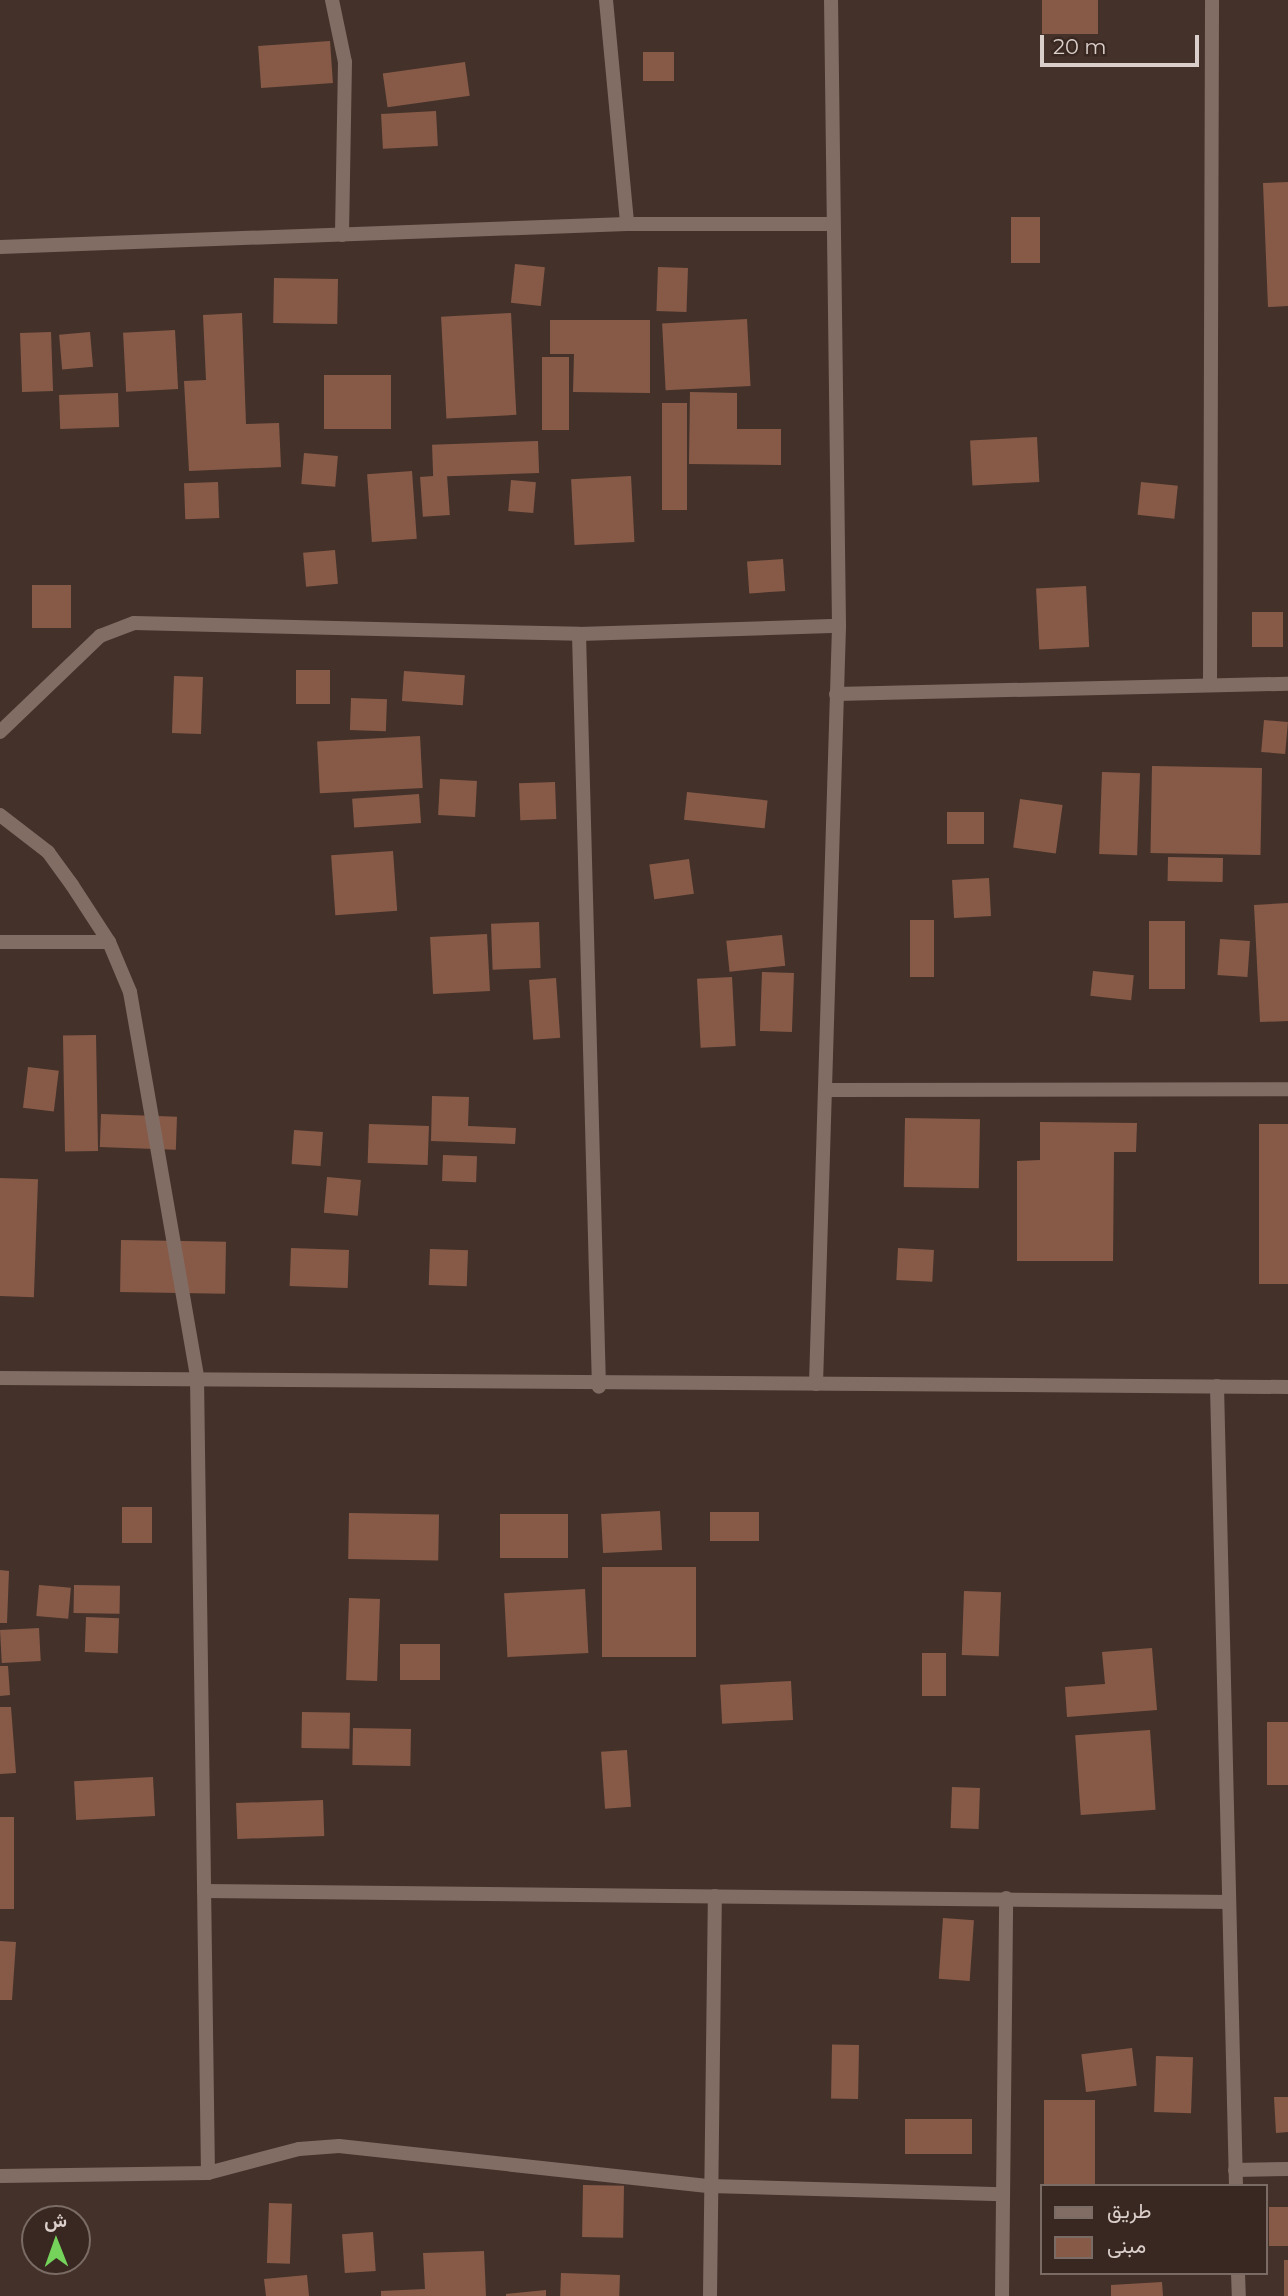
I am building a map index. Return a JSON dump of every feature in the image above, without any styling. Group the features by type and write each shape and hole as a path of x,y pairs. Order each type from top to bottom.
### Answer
{"street":[{"path":"332,0 345,62 342,235"},
{"path":"606,0 627,224"},
{"path":"816,1384 830,1090 839,626 831,0"},
{"path":"1210,685 1212,0"},
{"path":"0,247 627,224 832,223"},
{"path":"0,732 100,636 134,623 579,635 839,626"},
{"path":"579,635 599,1387"},
{"path":"836,694 1288,684"},
{"path":"0,815 48,852 109,942 130,992 198,1377 208,2174"},
{"path":"0,942 109,942"},
{"path":"830,1090 1288,1089"},
{"path":"0,1378 198,1377 599,1387 816,1384 1288,1387"},
{"path":"1217,1386 1236,2184"},
{"path":"204,1891 1229,1902"},
{"path":"710,2296 715,1896"},
{"path":"1002,2296 1006,1898"},
{"path":"0,2176 208,2174 299,2149 338,2146 710,2186 1002,2194"},
{"path":"1236,2170 1288,2169"},
{"path":"1238,2275 1239,2296"}],"building":[{"path":"1042,0 1098,0 1098,34 1042,34"},
{"path":"330,41 333,83 261,88 258,46"},
{"path":"643,52 674,52 674,81 643,81"},
{"path":"465,62 470,96 388,107 383,74"},
{"path":"436,111 438,146 383,149 381,114"},
{"path":"1288,182 1288,306 1268,307 1263,183"},
{"path":"1011,217 1040,217 1040,263 1011,263"},
{"path":"515,264 545,267 541,306 511,303"},
{"path":"658,267 688,268 686,312 656,311"},
{"path":"274,278 338,279 337,324 273,323"},
{"path":"242,313 246,424 279,423 281,467 189,471 184,381 206,380 203,315"},
{"path":"511,313 516,415 446,419 441,317"},
{"path":"747,319 751,386 666,390 662,323"},
{"path":"550,320 650,320 650,393 573,392 574,354 550,354"},
{"path":"175,330 178,389 126,392 123,333"},
{"path":"51,332 53,391 22,392 20,333"},
{"path":"90,332 93,367 62,370 59,335"},
{"path":"542,357 569,357 569,430 542,430"},
{"path":"324,375 391,375 391,429 324,429"},
{"path":"690,392 737,393 737,429 781,429 781,465 689,464"},
{"path":"118,393 119,427 60,429 59,395"},
{"path":"662,403 687,403 687,510 662,510"},
{"path":"1037,437 1039,482 972,485 970,441"},
{"path":"538,441 539,473 433,477 432,445"},
{"path":"304,453 338,456 335,487 301,484"},
{"path":"412,471 417,539 372,542 367,474"},
{"path":"447,475 450,515 423,517 420,477"},
{"path":"631,476 634,542 575,545 571,479"},
{"path":"511,480 536,482 533,513 508,511"},
{"path":"218,482 219,518 185,519 184,483"},
{"path":"1141,482 1178,486 1174,519 1138,515"},
{"path":"335,550 338,584 306,587 303,553"},
{"path":"783,559 785,591 749,593 747,562"},
{"path":"32,585 71,585 71,628 32,628"},
{"path":"1086,586 1089,647 1039,650 1036,589"},
{"path":"1252,612 1283,612 1283,647 1252,647"},
{"path":"296,670 330,670 330,704 296,704"},
{"path":"404,671 465,675 463,705 402,701"},
{"path":"174,676 203,677 201,734 172,733"},
{"path":"351,698 387,699 386,731 350,730"},
{"path":"1264,720 1288,722 1285,754 1261,752"},
{"path":"420,736 423,788 320,793 317,741"},
{"path":"1152,766 1262,768 1260,855 1150,853"},
{"path":"1102,772 1140,773 1137,855 1099,854"},
{"path":"440,779 477,781 475,817 438,815"},
{"path":"555,782 556,819 520,820 519,783"},
{"path":"687,792 768,800 765,828 684,820"},
{"path":"419,794 421,823 354,828 352,799"},
{"path":"1020,799 1063,805 1056,854 1013,848"},
{"path":"947,812 984,812 984,844 947,844"},
{"path":"393,851 397,911 335,915 331,855"},
{"path":"1168,857 1223,858 1223,882 1168,881"},
{"path":"689,859 694,894 654,899 649,865"},
{"path":"989,878 991,916 954,918 952,880"},
{"path":"1288,903 1288,1021 1260,1022 1254,905"},
{"path":"910,920 934,920 934,977 910,977"},
{"path":"1149,921 1185,921 1185,989 1149,989"},
{"path":"539,922 541,968 493,970 491,924"},
{"path":"487,934 490,991 433,994 430,937"},
{"path":"782,935 785,966 730,972 726,941"},
{"path":"1220,939 1250,941 1247,977 1217,975"},
{"path":"1093,971 1134,975 1131,1000 1090,996"},
{"path":"762,972 794,973 792,1032 760,1031"},
{"path":"732,977 736,1046 701,1048 697,979"},
{"path":"556,978 560,1038 533,1040 529,980"},
{"path":"96,1035 98,1151 65,1152 63,1036"},
{"path":"28,1067 59,1071 54,1111 23,1108"},
{"path":"432,1096 469,1097 468,1126 516,1128 515,1144 431,1141"},
{"path":"101,1114 177,1117 176,1150 100,1147"},
{"path":"905,1118 980,1119 979,1188 904,1187"},
{"path":"1040,1122 1137,1123 1136,1152 1114,1152 1113,1261 1017,1261 1017,1161 1040,1160"},
{"path":"369,1124 429,1126 428,1165 368,1163"},
{"path":"1259,1124 1288,1124 1288,1284 1259,1284"},
{"path":"294,1130 323,1132 321,1166 292,1164"},
{"path":"443,1155 477,1156 476,1182 442,1181"},
{"path":"327,1177 361,1180 358,1216 324,1213"},
{"path":"0,1178 38,1179 34,1297 0,1296"},
{"path":"121,1240 226,1242 225,1294 120,1292"},
{"path":"291,1248 349,1250 348,1288 290,1286"},
{"path":"898,1248 934,1250 932,1282 896,1280"},
{"path":"430,1249 468,1250 467,1286 429,1285"},
{"path":"122,1507 152,1507 152,1543 122,1543"},
{"path":"660,1511 662,1550 603,1553 601,1514"},
{"path":"710,1512 759,1512 759,1541 710,1541"},
{"path":"349,1513 439,1515 438,1561 348,1559"},
{"path":"500,1514 568,1514 568,1558 500,1558"},
{"path":"602,1567 696,1567 696,1657 602,1657"},
{"path":"0,1570 9,1571 7,1623 0,1623"},
{"path":"39,1585 71,1588 68,1619 36,1616"},
{"path":"74,1585 120,1586 120,1614 74,1613"},
{"path":"585,1589 588,1653 507,1657 504,1593"},
{"path":"964,1591 1001,1592 999,1656 962,1655"},
{"path":"349,1598 380,1599 377,1681 346,1680"},
{"path":"86,1617 119,1618 118,1653 85,1652"},
{"path":"39,1628 41,1661 2,1663 0,1630"},
{"path":"400,1644 440,1644 440,1680 400,1680"},
{"path":"1152,1648 1157,1710 1067,1717 1065,1687 1105,1684 1102,1652"},
{"path":"922,1653 946,1653 946,1696 922,1696"},
{"path":"0,1666 8,1666 10,1695 0,1696"},
{"path":"791,1681 793,1720 722,1724 720,1685"},
{"path":"0,1707 11,1707 16,1773 0,1774"},
{"path":"302,1712 350,1713 349,1749 301,1748"},
{"path":"1267,1722 1288,1722 1288,1785 1267,1785"},
{"path":"353,1728 411,1729 410,1766 352,1765"},
{"path":"1150,1730 1156,1810 1081,1815 1075,1735"},
{"path":"627,1750 631,1807 605,1809 601,1752"},
{"path":"153,1777 155,1816 76,1820 74,1781"},
{"path":"952,1787 980,1788 979,1829 951,1828"},
{"path":"323,1800 324,1836 237,1839 236,1803"},
{"path":"0,1817 14,1817 14,1909 0,1909"},
{"path":"943,1918 974,1920 970,1981 939,1979"},
{"path":"0,1941 16,1942 12,2000 0,2000"},
{"path":"832,2045 859,2045 858,2099 831,2099"},
{"path":"1132,2048 1137,2086 1086,2092 1081,2054"},
{"path":"1156,2056 1193,2057 1191,2113 1154,2112"},
{"path":"1274,2097 1288,2097 1288,2132 1276,2133"},
{"path":"1044,2100 1095,2100 1095,2184 1044,2184"},
{"path":"905,2119 972,2119 972,2154 905,2154"},
{"path":"583,2185 624,2186 623,2238 582,2237"},
{"path":"269,2203 292,2204 290,2264 267,2263"},
{"path":"1269,2207 1288,2207 1288,2246 1269,2246"},
{"path":"373,2232 376,2271 345,2273 342,2234"},
{"path":"484,2251 486,2296 381,2296 381,2291 425,2289 423,2253"},
{"path":"1284,2260 1288,2260 1288,2296 1284,2296"},
{"path":"561,2273 620,2275 619,2296 560,2296"},
{"path":"307,2275 309,2296 266,2296 264,2279"},
{"path":"1162,2282 1163,2296 1111,2296 1111,2285"},
{"path":"546,2290 546,2296 506,2296 506,2294"}]}
